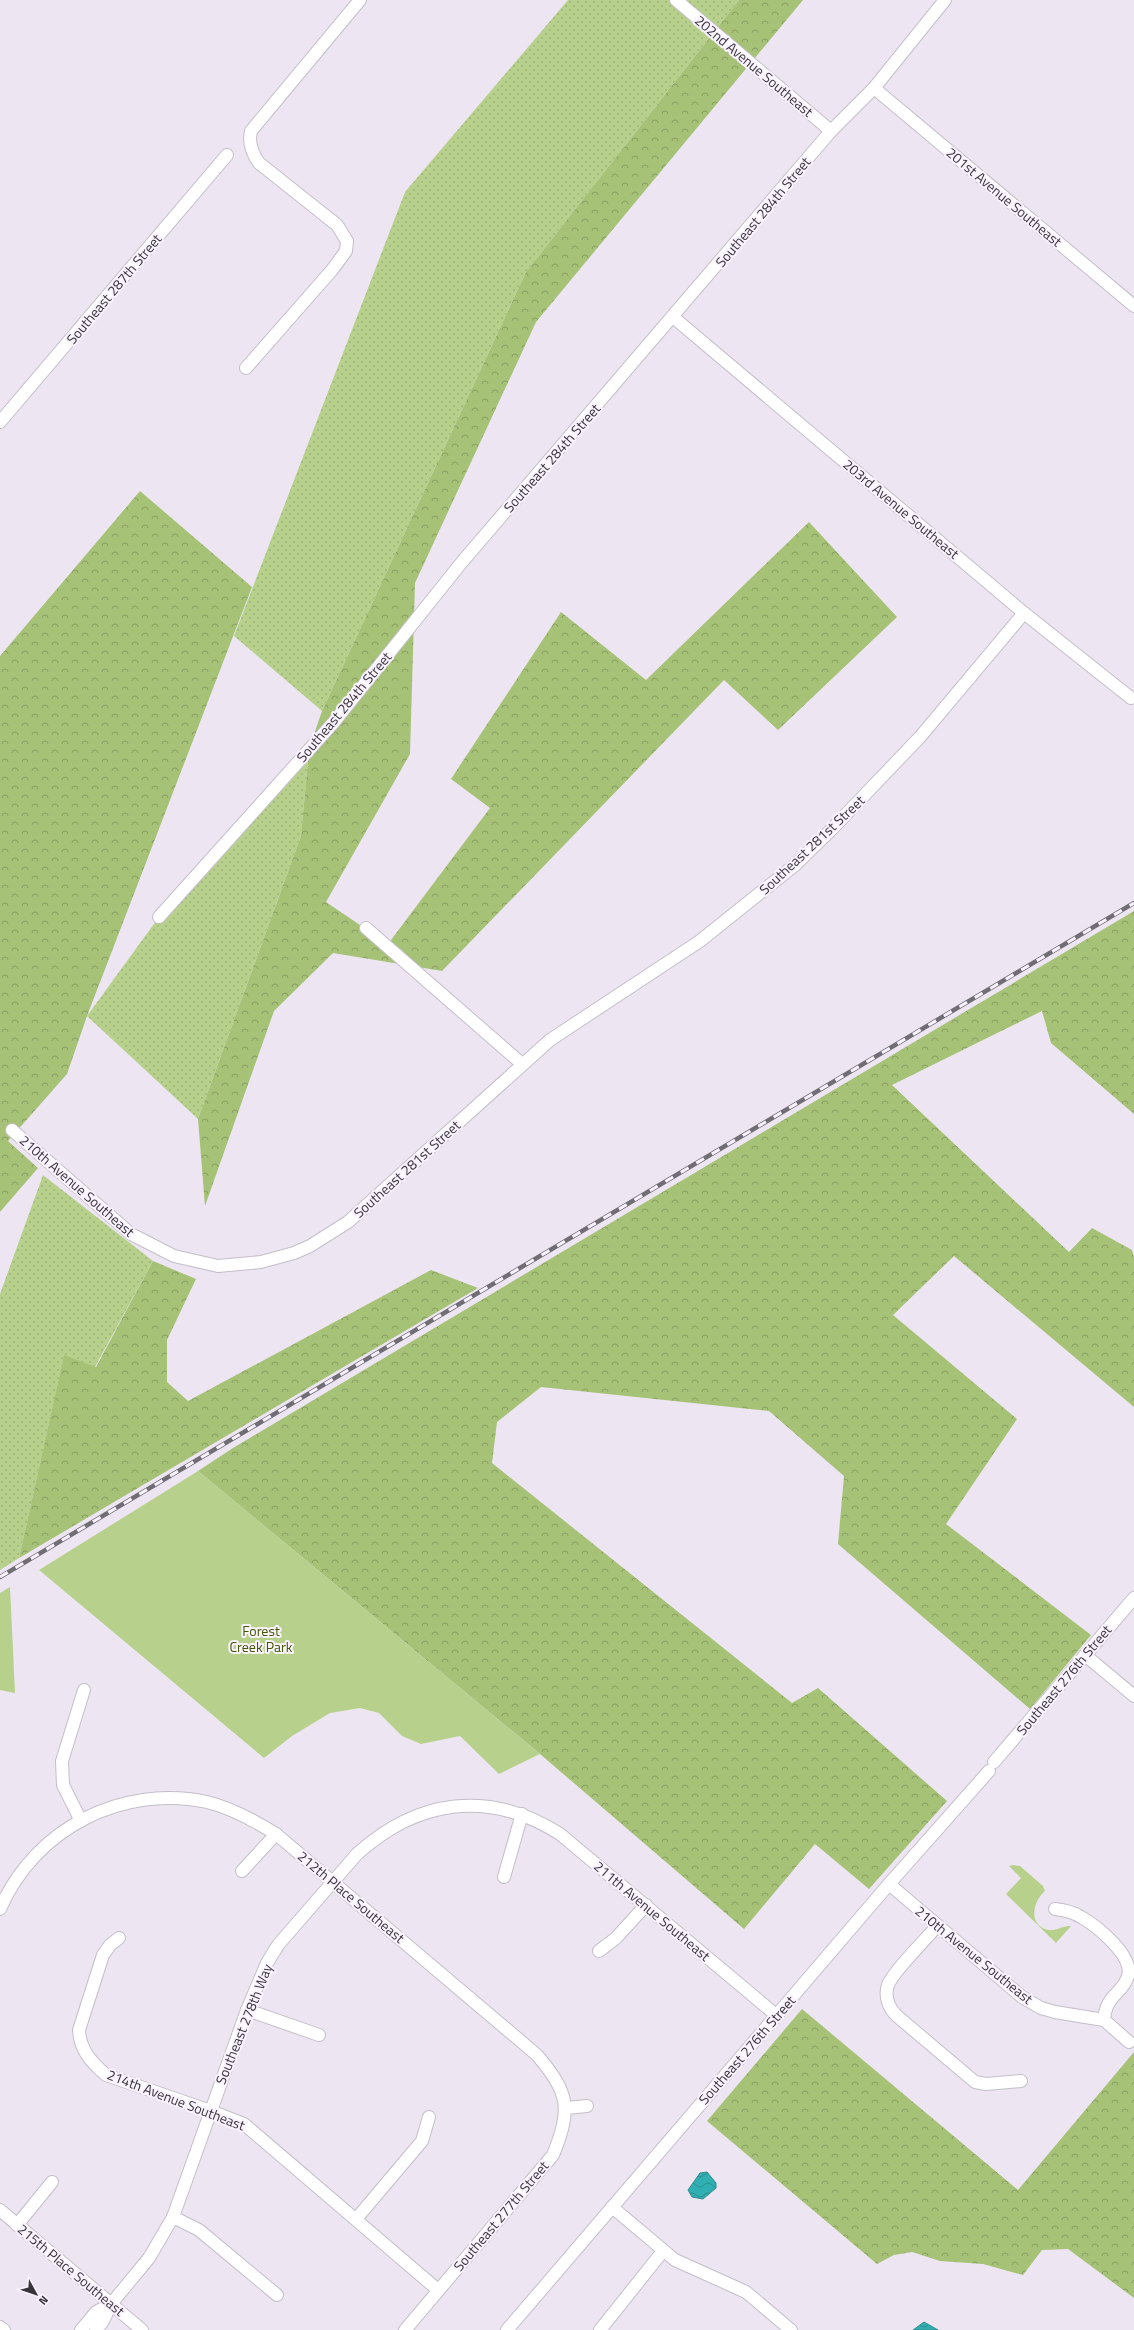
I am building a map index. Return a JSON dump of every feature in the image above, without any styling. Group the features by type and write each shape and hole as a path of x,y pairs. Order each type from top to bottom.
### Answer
{"street":[{"path":"246,368 332,270 346,251 347,241 337,225 259,163 253,154 249,138 256,123 360,0"},
{"name":"202nd Avenue Southeast","path":"676,0 831,131"},
{"name":"Southeast 284th Street","path":"159,916 334,722 462,562 831,131 874,88 945,0"},
{"name":"201st Avenue Southeast","path":"874,88 1134,306"},
{"name":"Southeast 287th Street","path":"0,422 227,155"},
{"name":"203rd Avenue Southeast","path":"673,316 1024,613 1131,698"},
{"name":"Southeast 281st Street","path":"280,1257 310,1246 348,1222 522,1064 566,1028 661,969 700,941 796,865 920,737 1024,613"},
{"path":"366,928 522,1064"},
{"name":"210th Avenue Southeast","path":"12,1130 131,1234 144,1242 174,1256 218,1266 261,1262 280,1257"},
{"name":"Southeast 276th Street","path":"507,2330 776,2015 992,1767 1134,1598"},
{"path":"1086,1654 1134,1696"},
{"path":"81,1821 63,1785 62,1761 84,1690"},
{"name":"212th Place Southeast","path":"0,1909 9,1889 30,1859 56,1837 107,1807 144,1798 165,1797 207,1802 229,1809 276,1834 536,2055 559,2084 566,2108"},
{"name":"Southeast 278th Way","path":"96,2330 103,2321 111,2304 149,2258 173,2217 247,2010 267,1963 278,1945 332,1882 371,1841 405,1821 424,1813 446,1807 478,1806 502,1808 522,1814"},
{"path":"504,1877 522,1814"},
{"name":"211th Avenue Southeast","path":"522,1814 538,1820 560,1834 776,2015"},
{"path":"242,1871 276,1834"},
{"name":"210th Avenue Southeast","path":"889,1884 1022,1997 1041,2008 1104,2020"},
{"path":"598,1951 616,1938 646,1905"},
{"path":"1055,1909 1069,1911 1082,1918 1114,1944 1124,1955 1129,1966 1126,1982 1108,2001 1104,2020 1129,2042"},
{"path":"937,1926 891,1980 887,1997 889,2007 897,2016 969,2079 986,2084 1021,2081"},
{"name":"214th Avenue Southeast","path":"119,1938 110,1945 103,1955 79,2030 79,2040 85,2053 106,2075 211,2111 244,2124 258,2134 357,2218 438,2290"},
{"path":"247,2010 319,2035"},
{"path":"566,2108 587,2106"},
{"name":"Southeast 277th Street","path":"405,2330 553,2155 566,2108"},
{"path":"357,2218 422,2141 429,2117"},
{"path":"17,2225 52,2182"},
{"path":"612,2207 663,2250 685,2266 728,2282 746,2292 791,2330"},
{"name":"215th Place Southeast","path":"0,2210 142,2330"},
{"path":"173,2217 199,2230 277,2295"},
{"path":"600,2330 663,2250"},
{"name":"Southeast 278th Way","path":"81,2330 96,2312 111,2304"},
{"path":"0,2327 4,2330"}],"green space":[{"path":"568,0 739,0 526,272 322,711 234,636 405,192"},
{"path":"739,0 803,0 536,322 415,583 410,754 326,902 388,944 490,808 451,779 561,612 646,680 809,522 897,617 778,730 724,680 442,971 333,953 274,1011 205,1206 198,1119 301,836 309,749 322,711 526,272"},
{"path":"140,491 252,587 87,1016 67,1074 8,1141 38,1168 0,1212 0,656"},
{"path":"309,749 301,836 198,1119 87,1016 159,917"},
{"path":"1134,911 1134,1114 1051,1043 1042,1011 892,1085 1069,1252 1092,1228 1132,1250 1134,1257 1134,1407 954,1256 893,1315 1017,1419 946,1524 1091,1635 1030,1709 838,1544 844,1476 769,1411 541,1387 497,1422 492,1463 792,1703 818,1688 947,1801 869,1889 815,1844 744,1929 540,1754 198,1471 233,1448"},
{"path":"43,1175 153,1261 95,1367 64,1356 19,1558 0,1570 0,1294"},
{"path":"153,1261 196,1279 167,1340 167,1382 188,1401 431,1270 478,1288 19,1558 64,1355 96,1367"},
{"name":"Forest Creek Park","path":"198,1471 540,1754 499,1774 460,1736 421,1744 402,1736 379,1713 360,1708 330,1713 292,1736 264,1758 39,1570"},
{"path":"10,1587 15,1693 0,1690 0,1593"},
{"path":"1009,1866 1020,1866 1043,1886 1045,1891 1037,1901 1034,1913 1038,1924 1042,1928 1049,1930 1071,1926 1056,1943 1006,1894 1021,1878"},
{"path":"802,2009 1018,2190 1134,2052 1134,2298 1068,2249 1042,2250 1023,2275 983,2264 940,2261 912,2252 894,2255 877,2264 707,2121"}],"water":[{"path":"707,2172 716,2183 716,2188 703,2199 692,2197 688,2190 700,2173"},
{"path":"924,2322 938,2330 913,2330"}],"railway":[{"path":"0,1577 1134,903"}]}
